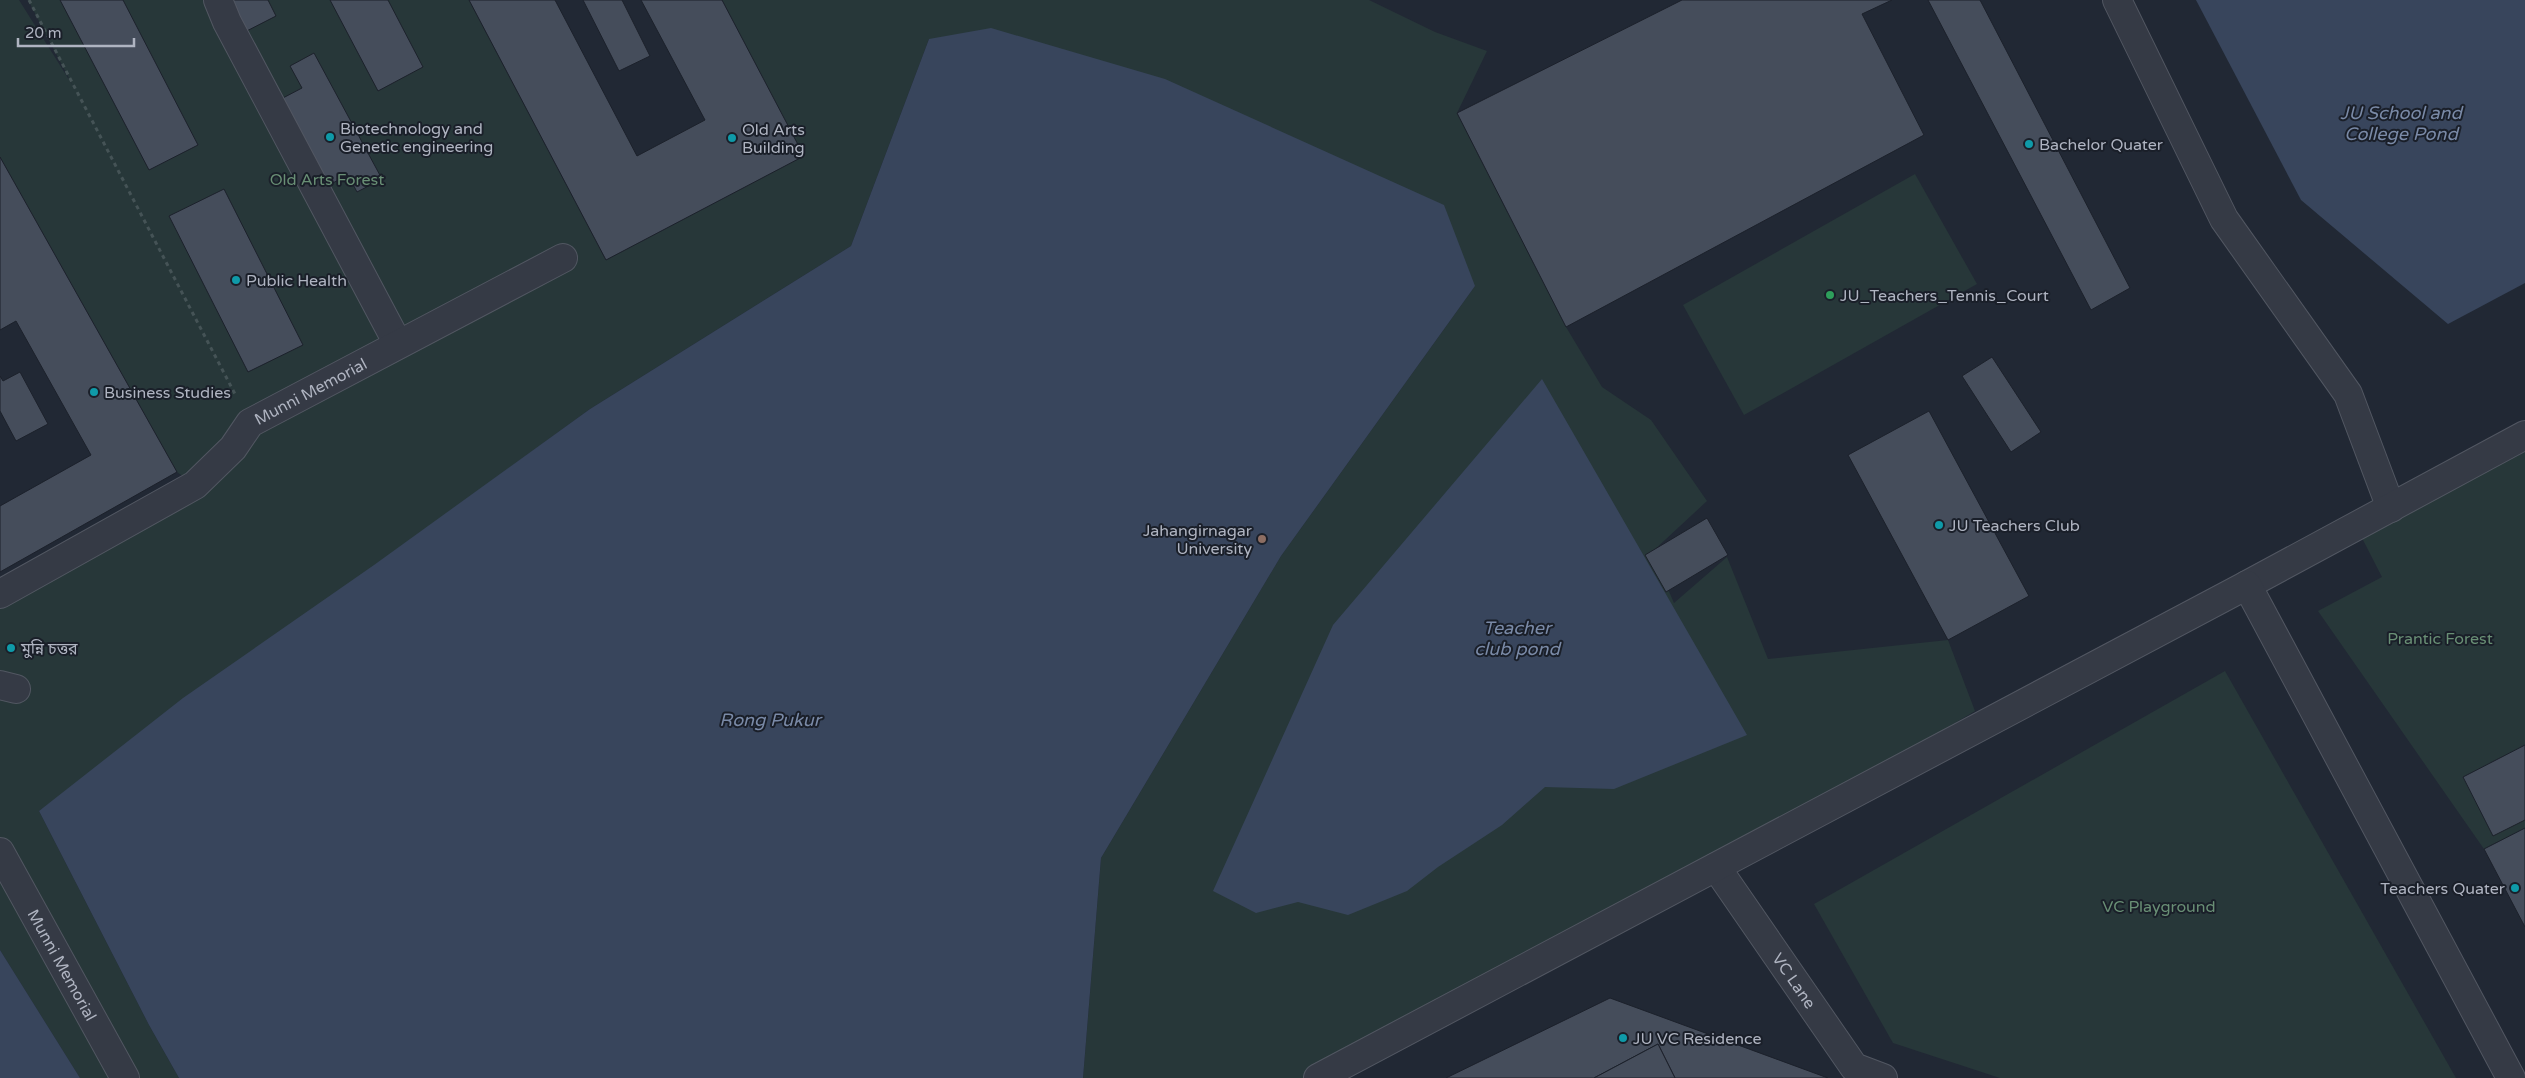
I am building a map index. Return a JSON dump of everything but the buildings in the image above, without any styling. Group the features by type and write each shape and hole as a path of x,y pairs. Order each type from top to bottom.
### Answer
{"street":[{"path":"218,0 227,22 398,344"},
{"path":"2117,0 2224,219 2348,394 2391,508"},
{"name":"Munni Memorial","path":"0,594 195,485 233,448 250,423 563,258"},
{"path":"1318,1078 2247,585 2525,435"},
{"path":"2247,585 2512,1078"},
{"name":"Munni Memorial","path":"0,852 125,1078"},
{"name":"VC Lane","path":"1716,867 1854,1067 1883,1078"}],"path":[{"path":"29,0 250,423"}],"green space":[{"name":"Old Arts Forest","path":"0,0 19,0 73,86 28,0 469,0 606,260 803,156 722,0 1369,0 1435,32 1487,51 1457,113 1566,327 1602,387 1651,420 1707,501 1652,552 1674,603 1727,557 1768,659 1948,640 1975,711 1716,867 1318,1078 1083,1078 1101,858 1281,556 1475,286 929,39 851,246 590,409 39,811 149,1025 179,1078 80,1078 0,950 0,594 195,485 177,472 0,157"},
{"name":"JU_Teachers_Tennis_Court","path":"1915,174 1977,284 1744,415 1683,305"},
{"name":"Prantic Forest","path":"2525,448 2525,828 2484,849 2318,611 2382,577 2362,538"},
{"name":"VC Playground","path":"2225,671 2456,1078 2000,1078 1893,1043 1814,904"}],"water":[{"name":"JU School and College Pond","path":"2196,0 2525,0 2525,283 2448,324 2301,200"},
{"name":"Rong Pukur","path":"991,28 1165,79 1444,205 1475,286 1281,556 1101,858 1083,1078 179,1078 149,1025 39,811 183,698 374,565 590,409 851,246 929,39"},
{"name":"Teacher club pond","path":"1542,379 1747,735 1614,789 1545,787 1502,825 1438,867 1407,891 1348,915 1298,902 1256,913 1213,891 1333,625"},
{"path":"0,950 80,1078 0,1078"}],"place":[{"name":"Biotechnology and Genetic engineering","path":"330,137"},
{"name":"Old Arts Building","path":"732,138"},
{"name":"Bachelor Quater","path":"2029,144"},
{"name":"Public Health","path":"236,280"},
{"name":"JU_Teachers_Tennis_Court","path":"1830,295"},
{"name":"Business Studies","path":"94,392"},
{"name":"JU Teachers Club","path":"1939,525"},
{"name":"Jahangirnagar University","path":"1262,539"},
{"name":"মুন্নি চত্তর","path":"11,648"},
{"name":"Teachers Quater","path":"2515,888"},
{"name":"JU VC Residence","path":"1623,1038"}]}
